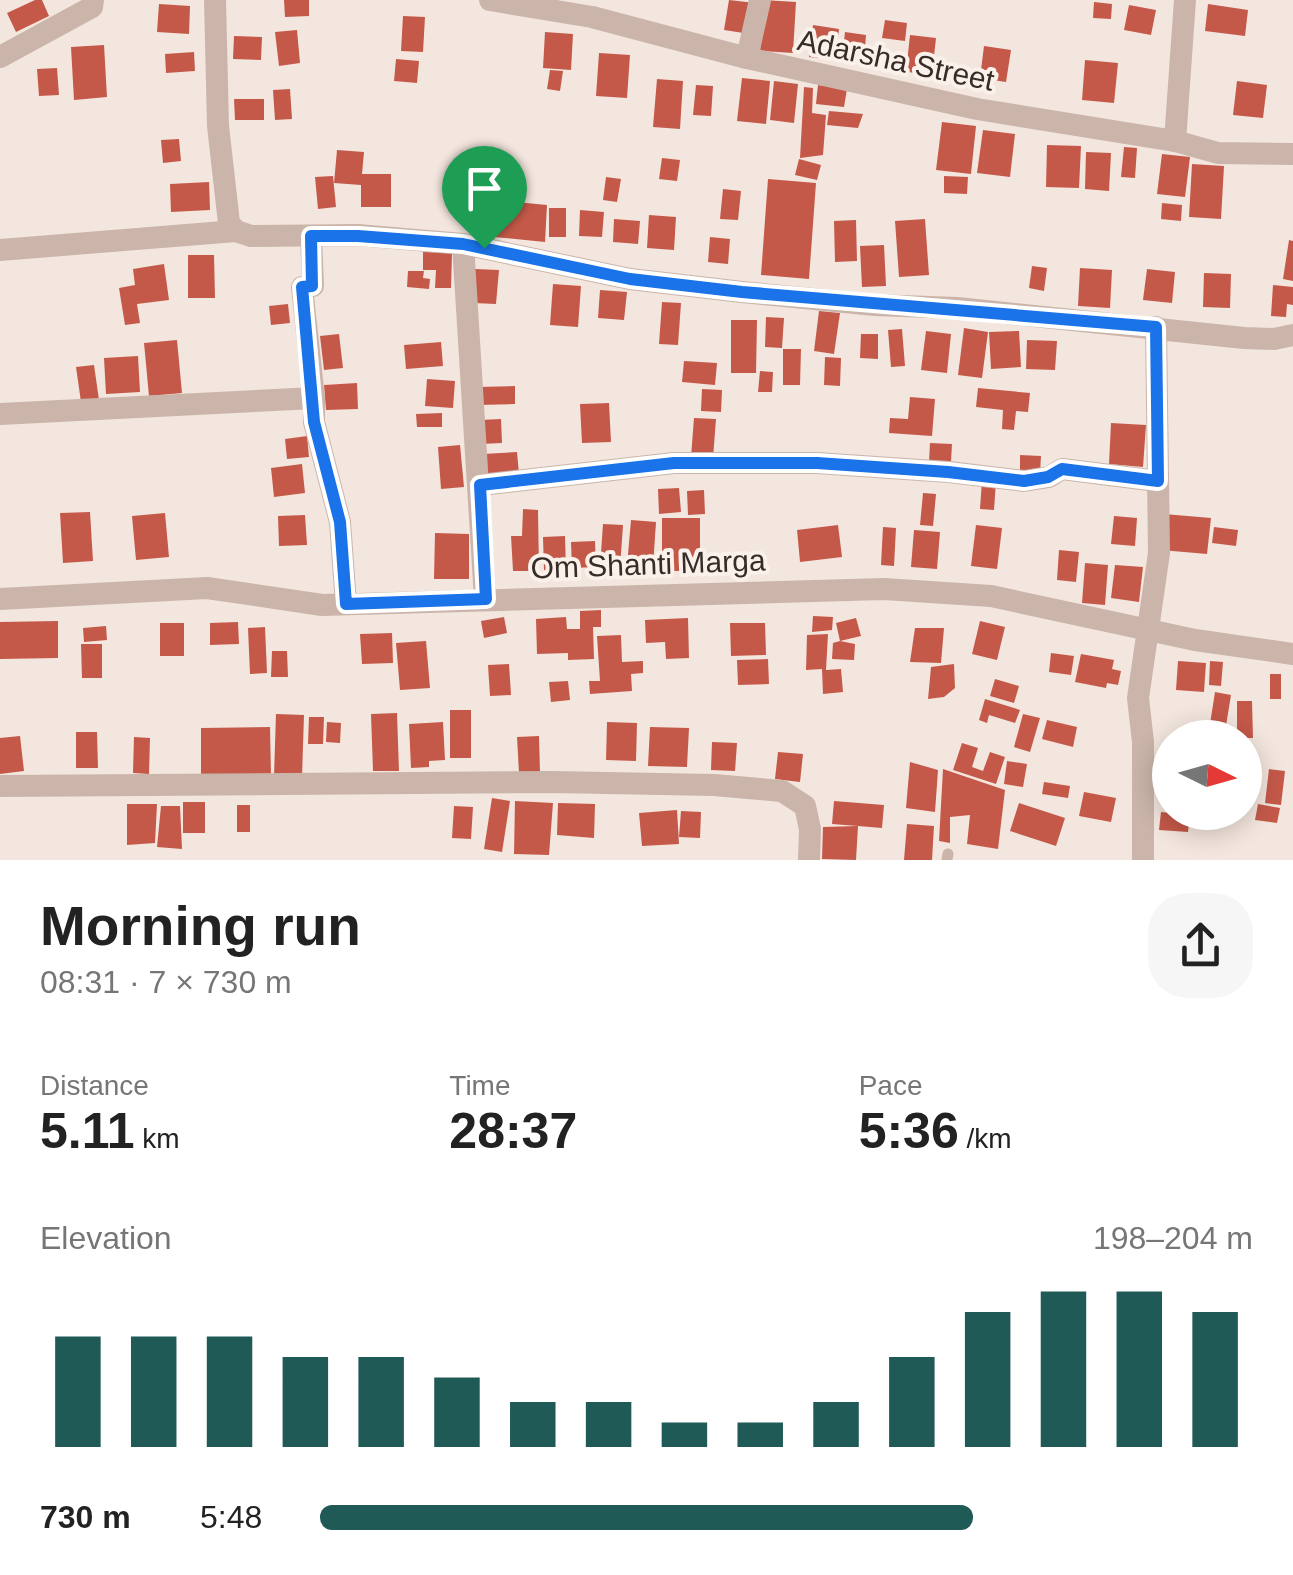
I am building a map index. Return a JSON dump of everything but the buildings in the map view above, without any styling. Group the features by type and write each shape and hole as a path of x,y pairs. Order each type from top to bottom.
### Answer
{"street":[{"path":"0,57 80,16 92,7 93,0"},
{"path":"215,0 218,126 228,222 236,231"},
{"name":"Adarsha Street","path":"490,0 592,17 748,58 977,110 1175,141 1218,153 1293,154"},
{"path":"748,58 760,0"},
{"path":"1175,141 1184,0"},
{"path":"0,250 236,231 251,236 358,236 463,244 630,279 742,292 1244,338 1274,340 1293,335"},
{"path":"311,236 312,286 302,287 317,436 340,522 346,604"},
{"path":"463,244 486,599"},
{"path":"1143,860 1144,742 1138,698 1159,553 1156,327"},
{"path":"0,414 314,398"},
{"path":"480,485 674,463 817,463 1024,481 1048,477 1062,469 1158,481"},
{"name":"Om Shanti Marga","path":"0,599 207,588 322,605 884,589 991,596 1149,631 1293,654"},
{"path":"0,786 553,782 714,785 782,791 805,806 810,830 808,860"}],"route":[{"path":"311,236 358,236 484,248 630,279 1156,327 1158,481 1062,469 1048,477 1024,481 817,463 674,463 480,485 486,599 346,604 340,522 314,422 302,287 312,286 311,236"}]}
